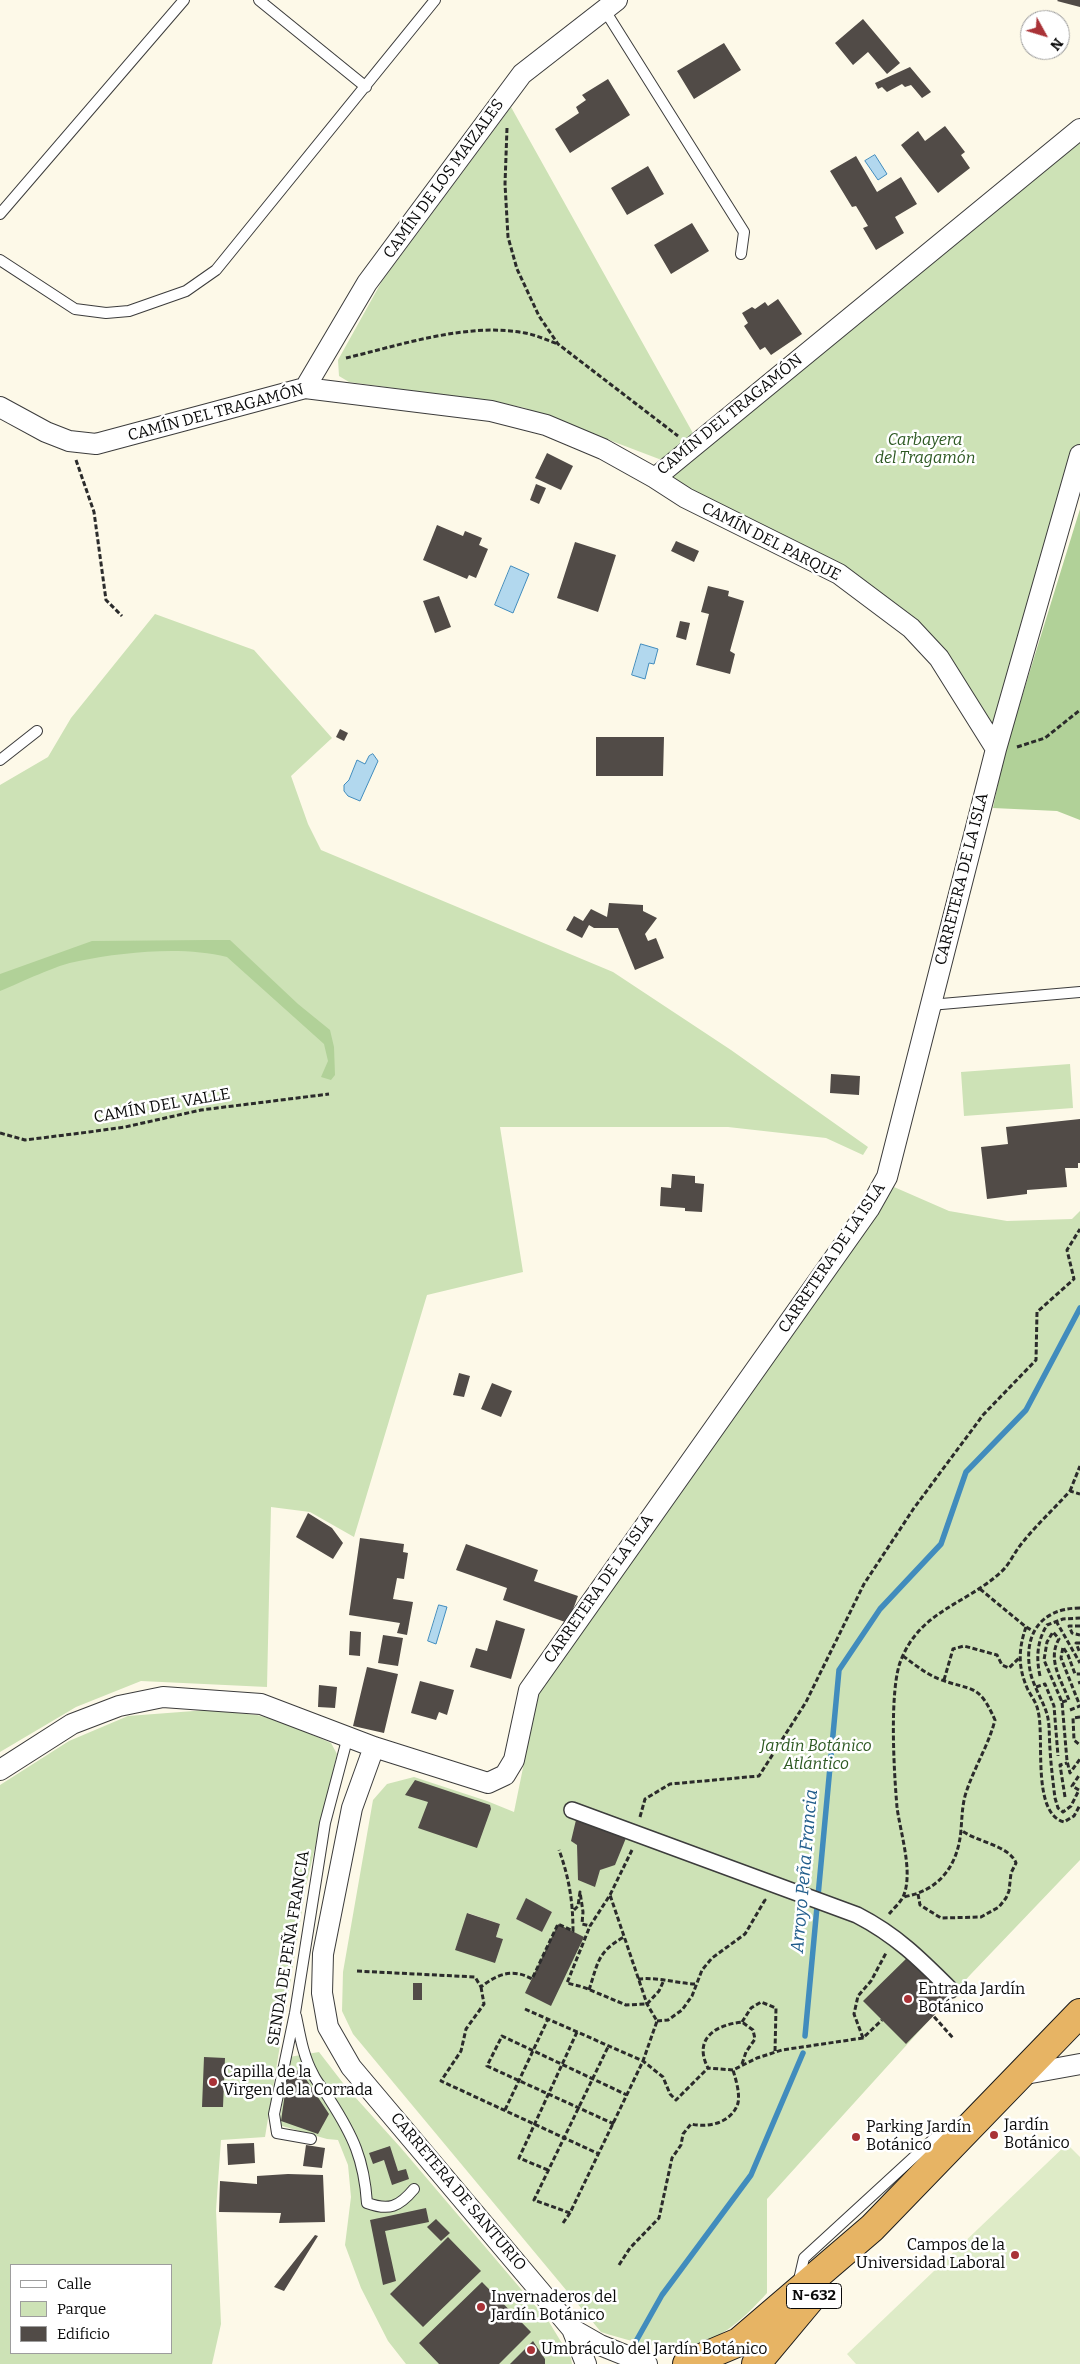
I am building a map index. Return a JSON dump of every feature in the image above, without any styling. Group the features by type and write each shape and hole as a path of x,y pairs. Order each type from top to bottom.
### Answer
{"highway":[{"name":"N-632","path":"756,2364 872,2228 1080,2013"},
{"name":"N-632","path":"687,2364 739,2342 872,2228"}],"street":[{"name":"CAMÍN DE LOS MAIZALES","path":"305,388 367,283 522,74 611,5"},
{"name":"CAMÍN DEL TRAGAMÓN","path":"0,407 46,432 69,441 96,444 305,388 491,411 546,425 603,449 655,478 1080,129"},
{"name":"CARRETERA DE LA ISLA","path":"374,1747 488,1783 505,1775 514,1760 528,1690 864,1216 878,1193 886,1177 930,1005 1003,749 1080,456"},
{"name":"CAMÍN DEL PARQUE","path":"655,478 686,498 839,574 911,628 939,658 1003,749"},
{"path":"0,1770 72,1724 119,1706 163,1697 261,1704 374,1747"},
{"name":"CARRETERA DE SANTURIO","path":"374,1747 352,1808 323,1954 322,1993 328,2027 351,2067 572,2329 586,2364"},
{"path":"572,1810 829,1903 878,1926 893,1936 951,1990"},
{"path":"1020,2075 1080,2064"},
{"name":"CARRETERA DE SANTURIO","path":"572,2329 600,2346 647,2364"}],"lane":[{"path":"0,214 184,0"},
{"path":"259,0 366,87"},
{"path":"0,260 75,309 106,313 128,311 186,291 216,270 435,0"},
{"path":"611,5 744,232 742,254"},
{"path":"0,760 37,731"},
{"path":"930,1005 1080,992"},
{"name":"SENDA DE PEÑA FRANCIA","path":"311,2139 277,2133 274,2114 295,2013 324,1823 348,1736"},
{"path":"295,2013 305,2055 313,2074 346,2126 360,2154 366,2180 367,2203 380,2208 402,2203 414,2189"},
{"path":"795,2294 804,2258 938,2136 990,2108"}],"path":[{"path":"499,104 507,120 505,184 508,237 517,269 539,316 558,344 692,447"},
{"path":"320,364 424,339 480,331 525,333 558,344"},
{"path":"69,441 94,512 106,600 122,616"},
{"path":"1003,749 1045,738 1080,710"},
{"name":"CAMÍN DEL VALLE","path":"0,1134 25,1140 70,1135 125,1127 201,1110 328,1094"},
{"path":"664,1980 659,1992 647,2004 626,2005 567,1983 590,1926 610,1895 632,1851 645,1799 670,1784 759,1776 806,1702 864,1584 914,1508 983,1415 1036,1360 1037,1312 1074,1279 1067,1250 1080,1229"},
{"path":"878,1926 903,1897 907,1872 897,1806 894,1733 895,1680 903,1656 914,1635 938,1612 980,1589 1004,1570 1019,1546 1070,1491 1080,1466"},
{"path":"1070,1491 1080,1494"},
{"path":"980,1589 1033,1631"},
{"path":"1080,1608 1070,1608 1053,1614 1038,1624 1033,1631 1029,1657 1032,1676 1048,1716 1055,1798 1058,1808 1064,1812 1070,1806 1079,1790 1072,1786 1080,1774"},
{"path":"1040,1676 1037,1661 1039,1646 1047,1625 1056,1621 1080,1618"},
{"path":"1056,1621 1080,1663"},
{"path":"1038,1624 1044,1630"},
{"path":"1080,1626 1069,1626 1072,1633 1080,1635"},
{"path":"1026,1627 1020,1645 1019,1658 1025,1683 1039,1712 1040,1746 1048,1808 1056,1820 1064,1822 1074,1816 1080,1805"},
{"path":"1062,1702 1069,1700 1053,1659 1059,1639 1053,1632 1047,1642 1044,1660 1062,1702 1067,1763 1070,1773 1080,1759"},
{"path":"1080,1643 1076,1643 1080,1653"},
{"path":"944,1680 953,1649 964,1646 997,1655 1002,1665 1009,1668 1019,1658"},
{"path":"1070,1710 1080,1706 1061,1658 1063,1648 1068,1655 1075,1674 1080,1674"},
{"path":"1054,1653 1062,1654"},
{"path":"903,1656 925,1672 979,1692 995,1720 990,1739 965,1796 961,1813 962,1830 953,1864 936,1885 918,1894 903,1897"},
{"path":"1036,1688 1045,1684 1054,1706 1058,1756"},
{"path":"1080,1717 1073,1718 1074,1740 1080,1745"},
{"path":"1065,1797 1060,1765 1067,1763"},
{"path":"918,1894 920,1905 941,1918 980,1917 999,1906 1006,1898 1009,1891 1011,1873 1016,1863 1014,1858 989,1842 974,1839 962,1830"},
{"path":"481,1987 494,1977 510,1972 524,1974 532,1979 558,1924 573,1931 573,1910 568,1877 560,1850"},
{"path":"632,1851 640,1854"},
{"path":"573,1910 578,1906 580,1892 584,1912 582,1924 590,1926"},
{"path":"563,2223 570,2213 614,2124 643,2061 657,2022 647,2004 610,1895"},
{"path":"657,2022 668,2020 682,2010 692,1996 695,1984 702,1970 712,1958 745,1934 765,1900 756,1896"},
{"path":"863,2038 854,2014 858,1996 871,1981 893,1936"},
{"path":"589,1990 599,1956 609,1945 624,1937"},
{"path":"357,1971 475,1977 481,1987 484,2004 466,2029 461,2051 441,2081 599,2154"},
{"path":"638,1979 657,1977 672,1983 695,1984"},
{"path":"742,2022 751,2008 761,2002 776,2008 775,2052"},
{"path":"525,2008 643,2061 663,2077 670,2094 676,2100 708,2068 733,2070 742,2064 775,2052 863,2038 882,2020"},
{"path":"933,2017 953,2038"},
{"path":"505,2110 548,2019"},
{"path":"708,2068 701,2056 702,2044 710,2035 729,2024 742,2022 753,2030 755,2039 746,2052 742,2064"},
{"path":"548,2170 519,2158 577,2032"},
{"path":"614,2124 487,2066 502,2036 627,2095"},
{"path":"570,2213 534,2200 608,2046"},
{"path":"619,2265 630,2248 659,2218 672,2158 681,2145 683,2134 691,2124 701,2126 714,2125 732,2114 738,2102 733,2070"}],"green space":[{"path":"511,107 694,435 665,458 659,459 525,408 497,402 349,382 339,376 338,360 382,281"},
{"name":"Carbayera del Tragamón","path":"1080,129 1080,455 996,749 939,658 839,574 655,478"},
{"path":"1080,509 1080,820 1057,811 993,808 1004,755"},
{"path":"155,614 254,650 332,738 291,776 308,824 321,850 613,972 731,1050 868,1147 863,1155 826,1138 728,1127 500,1127 523,1272 427,1295 354,1537 310,1512 271,1507 267,1687 141,1681 76,1707 0,1752 0,785 48,757 71,718"},
{"path":"230,940 298,1004 330,1030 334,1047 335,1075 331,1080 321,1077 328,1061 324,1044 227,957 192,952 153,951 96,958 60,966 0,991 0,974 92,941"},
{"path":"1070,1064 1073,1108 964,1116 961,1072"},
{"name":"Jardín Botánico Atlántico","path":"894,1187 949,1211 1007,1221 1072,1219 1080,1211 1080,1860 971,1974 767,2199 767,2293 733,2326 697,2344 665,2346 649,2344 601,2332 353,2034 342,2011 343,1972 373,1800 387,1784 414,1777 514,1812 538,1694","holes":["526,1899 552,1912 542,1932 516,1919","468,1913 500,1924 496,1937 503,1939 455,1950"]},
{"path":"207,1710 257,1715 280,1721 331,1743 337,1754 306,1886 265,2137 221,2140 216,2210 221,2324 212,2364 0,2364 0,1785 69,1741 128,1716"},
{"path":"319,2052 346,2087 401,2148 549,2322 571,2358 572,2364 406,2364 388,2341 361,2288 345,2245 351,2197 348,2165 338,2140 327,2139 279,2125 289,2057"},
{"name":"Campos de la Universidad Laboral","path":"1067,2144 1080,2157 1080,2364 856,2364 847,2354"}],"water":[{"path":"875,155 887,174 878,180 865,161"},
{"path":"511,566 529,574 513,613 495,605"},
{"path":"641,644 658,649 654,664 649,663 645,679 632,675"},
{"path":"373,754 378,761 360,801 348,796 344,791 344,785 349,780 357,760 365,764 369,756"},
{"path":"439,1605 447,1607 436,1644 428,1641"}],"building":[{"path":"1080,0 1080,7 1057,1"},
{"path":"863,19 900,63 887,74 868,52 853,65 835,43"},
{"path":"724,43 741,70 694,99 677,71"},
{"path":"910,67 931,92 922,98 911,85 905,87 902,84 887,92 882,87 878,89 875,83"},
{"path":"608,79 630,115 570,153 555,129 579,113 576,107 586,100 582,95"},
{"path":"945,126 965,152 961,155 970,168 938,193 901,145 918,131 925,141"},
{"path":"856,156 877,192 901,177 917,204 895,217 904,233 876,250 863,228 868,226 856,206 852,207 830,171"},
{"path":"648,166 664,194 627,215 611,188"},
{"path":"692,223 709,251 671,274 654,245"},
{"path":"778,299 802,334 771,355 765,347 760,350 744,326 748,323 742,313 752,307 755,309 765,302 768,306"},
{"path":"547,453 573,466 561,490 535,478"},
{"path":"536,484 546,488 539,504 530,500"},
{"path":"437,525 463,536 465,531 482,538 479,545 488,549 476,578 469,575 467,579 423,560"},
{"path":"676,541 699,551 694,562 671,551"},
{"path":"575,542 616,555 598,612 557,598"},
{"path":"708,586 729,591 728,596 744,601 730,651 735,654 730,674 696,665 709,614 701,612"},
{"path":"439,596 451,627 435,633 423,601"},
{"path":"680,621 690,623 686,640 676,637"},
{"path":"340,729 348,733 344,741 336,737"},
{"path":"596,737 664,737 663,776 596,776"},
{"path":"609,903 643,905 643,911 657,918 645,934 648,941 656,938 664,958 635,970 618,928 594,928 589,925 582,938 566,930 574,916 583,921 591,909 607,917"},
{"path":"831,1074 860,1076 859,1095 830,1093"},
{"path":"1080,1119 1080,1163 1078,1163 1078,1168 1065,1168 1067,1187 1027,1190 1027,1194 987,1199 981,1147 1008,1144 1006,1127"},
{"path":"672,1174 695,1176 695,1183 704,1184 702,1212 685,1211 685,1208 660,1206 661,1187 671,1188"},
{"path":"459,1373 470,1376 464,1397 453,1395"},
{"path":"492,1383 512,1391 501,1417 481,1409"},
{"path":"308,1513 332,1528 343,1543 333,1559 296,1537"},
{"path":"360,1538 404,1544 403,1552 408,1553 404,1579 397,1578 393,1599 413,1602 407,1635 397,1633 400,1623 349,1615"},
{"path":"466,1544 538,1570 534,1581 578,1596 568,1623 503,1600 507,1588 456,1570"},
{"path":"496,1620 525,1629 511,1679 470,1667 476,1648 487,1651"},
{"path":"350,1631 361,1632 360,1656 349,1655"},
{"path":"383,1635 403,1638 398,1666 378,1663"},
{"path":"367,1667 398,1674 384,1733 353,1726"},
{"path":"420,1681 454,1690 447,1715 439,1712 436,1720 411,1713"},
{"path":"319,1685 337,1687 335,1708 318,1707"},
{"path":"415,1780 490,1805 491,1809 477,1848 418,1828 428,1802 405,1795"},
{"path":"576,1820 626,1838 615,1865 600,1870 595,1887 578,1880 577,1845 571,1841"},
{"path":"526,1898 552,1912 542,1932 516,1919"},
{"path":"467,1913 500,1924 496,1937 503,1939 495,1963 455,1950"},
{"path":"558,1924 584,1937 551,2006 525,1993"},
{"name":"Entrada Jardín Botánico","path":"910,1955 952,1997 906,2044 863,2001"},
{"path":"413,1983 422,1983 422,2000 413,2000"},
{"name":"Capilla de la Virgen de la Corrada","path":"204,2057 225,2058 223,2107 202,2107"},
{"path":"300,2070 329,2114 318,2134 281,2121 288,2072"},
{"path":"254,2143 255,2163 228,2165 227,2144"},
{"path":"306,2145 325,2148 322,2168 303,2166"},
{"path":"390,2146 398,2171 406,2169 409,2179 392,2185 384,2160 373,2164 369,2153"},
{"path":"288,2174 323,2175 325,2222 279,2223 281,2213 219,2212 220,2181 257,2184 257,2176"},
{"path":"426,2208 429,2222 385,2231 396,2281 383,2285 370,2220"},
{"path":"436,2219 450,2233 441,2241 427,2227"},
{"path":"315,2235 318,2236 284,2291 274,2287"},
{"name":"Invernaderos del Jardín Botánico","path":"448,2237 481,2271 423,2327 390,2294"},
{"name":"Invernaderos del Jardín Botánico","path":"482,2282 531,2332 499,2364 439,2364 419,2343"},
{"name":"Umbráculo del Jardín Botánico","path":"533,2341 545,2359 545,2364 510,2364"}],"waterway":[{"name":"Arroyo Peña Francia","path":"805,2036 839,1670 880,1609 941,1544 966,1472 1026,1410 1080,1308"},
{"name":"Arroyo Peña Francia","path":"635,2343 662,2295 751,2175 803,2053"}],"place":[{"name":"Entrada Jardín Botánico","path":"908,1999"},
{"name":"Capilla de la Virgen de la Corrada","path":"213,2082"},
{"name":"Jardín Botánico","path":"994,2135"},
{"name":"Parking Jardín Botánico","path":"856,2137"},
{"name":"Campos de la Universidad Laboral","path":"1015,2255"},
{"name":"Invernaderos del Jardín Botánico","path":"481,2307"},
{"name":"Umbráculo del Jardín Botánico","path":"531,2350"}]}
